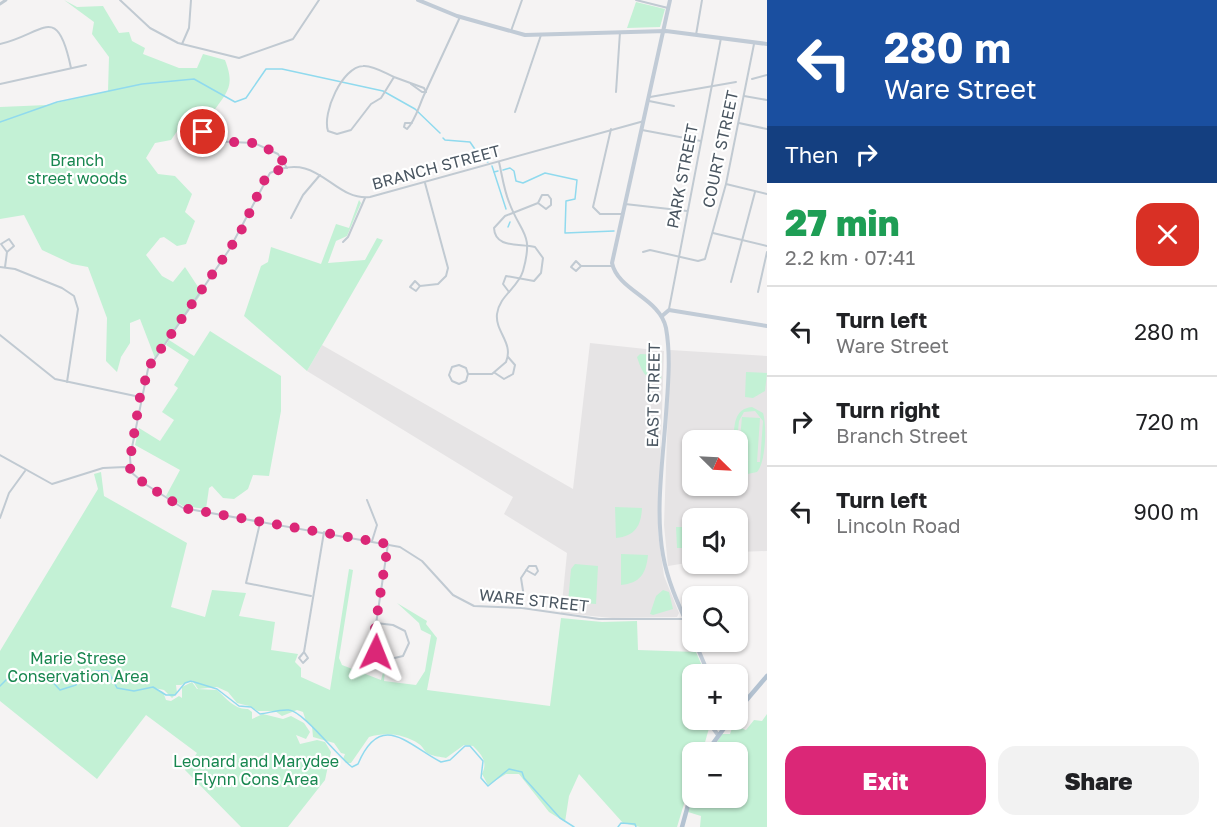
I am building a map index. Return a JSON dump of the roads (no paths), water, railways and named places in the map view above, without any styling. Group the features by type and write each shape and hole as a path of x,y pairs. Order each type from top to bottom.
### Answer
{"main road":[{"path":"418,0 460,17 511,33 663,32 767,44"},
{"path":"670,0 612,266 619,276 662,316 669,310 767,326"},
{"name":"EAST STREET","path":"662,316 666,330 668,362 662,543 669,580 682,614"},
{"path":"748,698 767,676"},
{"path":"714,730 718,735"},
{"path":"713,742 722,730"},
{"path":"682,827 687,808"}],"street":[{"path":"0,4 6,0"},
{"path":"120,0 150,28 182,44 232,57 248,56 293,39 319,0"},
{"path":"182,44 189,28 191,0"},
{"path":"511,33 522,0"},
{"path":"636,0 668,8"},
{"path":"696,35 702,0"},
{"path":"412,123 460,17"},
{"path":"0,44 39,28 51,27 64,38 71,68"},
{"path":"616,92 620,32"},
{"path":"515,112 540,34"},
{"name":"PARK STREET","path":"669,310 721,38"},
{"name":"COURT STREET","path":"679,255 704,260 726,184 754,42"},
{"path":"0,84 86,65"},
{"path":"394,77 379,101 371,104 349,132 333,133 326,127 333,92 355,68 363,66 394,77 411,84 426,92"},
{"path":"752,79 767,75"},
{"path":"649,99 736,82"},
{"path":"744,96 767,100"},
{"path":"649,99 674,106"},
{"name":"BRANCH STREET","path":"287,168 302,167 355,196 365,198 644,121"},
{"path":"739,123 767,129"},
{"path":"611,129 592,207 598,213 622,214"},
{"path":"642,130 700,141"},
{"path":"201,132 206,134 209,141 207,147 202,150 195,148 192,141 194,135 201,132"},
{"path":"132,473 130,457 140,397 150,365 242,229 265,179 272,172 287,168 278,154 255,143 209,141"},
{"path":"495,373 508,357 509,346 498,325 499,306 520,278 528,245 526,234 514,212 499,162"},
{"path":"291,219 303,195 320,175"},
{"path":"420,286 438,284 444,279 448,268 425,183"},
{"path":"726,184 767,194"},
{"path":"731,282 755,192"},
{"path":"509,292 503,284 509,275 534,281 542,269 541,252 528,245 504,243 496,237 496,223 514,212 538,203 542,195 548,195 551,199 551,205 546,209 538,203"},
{"path":"343,242 348,237 365,198"},
{"path":"625,204 687,212"},
{"path":"713,233 767,246"},
{"path":"5,267 7,252 14,246 9,239 1,244 7,252"},
{"path":"643,252 650,250 679,255"},
{"path":"758,292 767,252"},
{"path":"581,266 612,266"},
{"path":"0,267 62,288 74,296 78,309 67,382"},
{"path":"0,335 44,372 67,382 140,397"},
{"path":"468,374 495,373 504,379 513,374 515,365 508,357"},
{"path":"457,365 465,367 468,374 465,381 459,384 452,381 449,375 452,367 457,365"},
{"path":"0,455 52,484 103,468 125,467 130,457"},
{"name":"WARE STREET","path":"125,467 177,506 260,523 388,544 412,553 463,602 478,607 522,608 599,619 682,619"},
{"path":"0,518 9,493 26,471"},
{"path":"367,500 376,523 372,541"},
{"path":"260,523 246,583 311,596"},
{"path":"304,652 311,596 324,532"},
{"path":"376,623 393,625 405,631 409,643 403,656 386,660 376,652 374,645 376,623 388,544"},
{"path":"522,608 524,597 521,578 526,570"}],"waterway":[{"path":"0,122 57,102 142,84 194,79 235,102 246,98 266,69 282,69 383,91 415,109 440,133"},
{"path":"443,138 470,142 481,158 488,162"},
{"path":"492,166 494,172 498,171"},
{"path":"503,170 510,168 514,171 516,181 523,183 545,173 577,180 575,199 566,201 565,233 614,231"},
{"path":"494,172 506,209"},
{"path":"508,227 510,222"},
{"path":"0,686 9,677 20,681 48,677 60,690 76,685 81,676 91,678 95,671 108,671 117,688 134,691 153,687 166,695 175,695 185,683 191,681 217,689 239,706 251,707 260,714 286,710 295,712 352,767 358,764 367,748 376,739 386,735 396,736 441,762 450,760 465,746 470,746 483,761 481,778 488,786 509,769 522,772 524,778 560,818 574,827"},
{"path":"618,827 621,823 635,824 636,827"}],"park label":[{"name":"Branch street woods","path":"77,169"},
{"name":"Marie Strese Conservation Area","path":"78,667"},
{"name":"Leonard and Marydee Flynn Cons Area","path":"256,770"}]}
